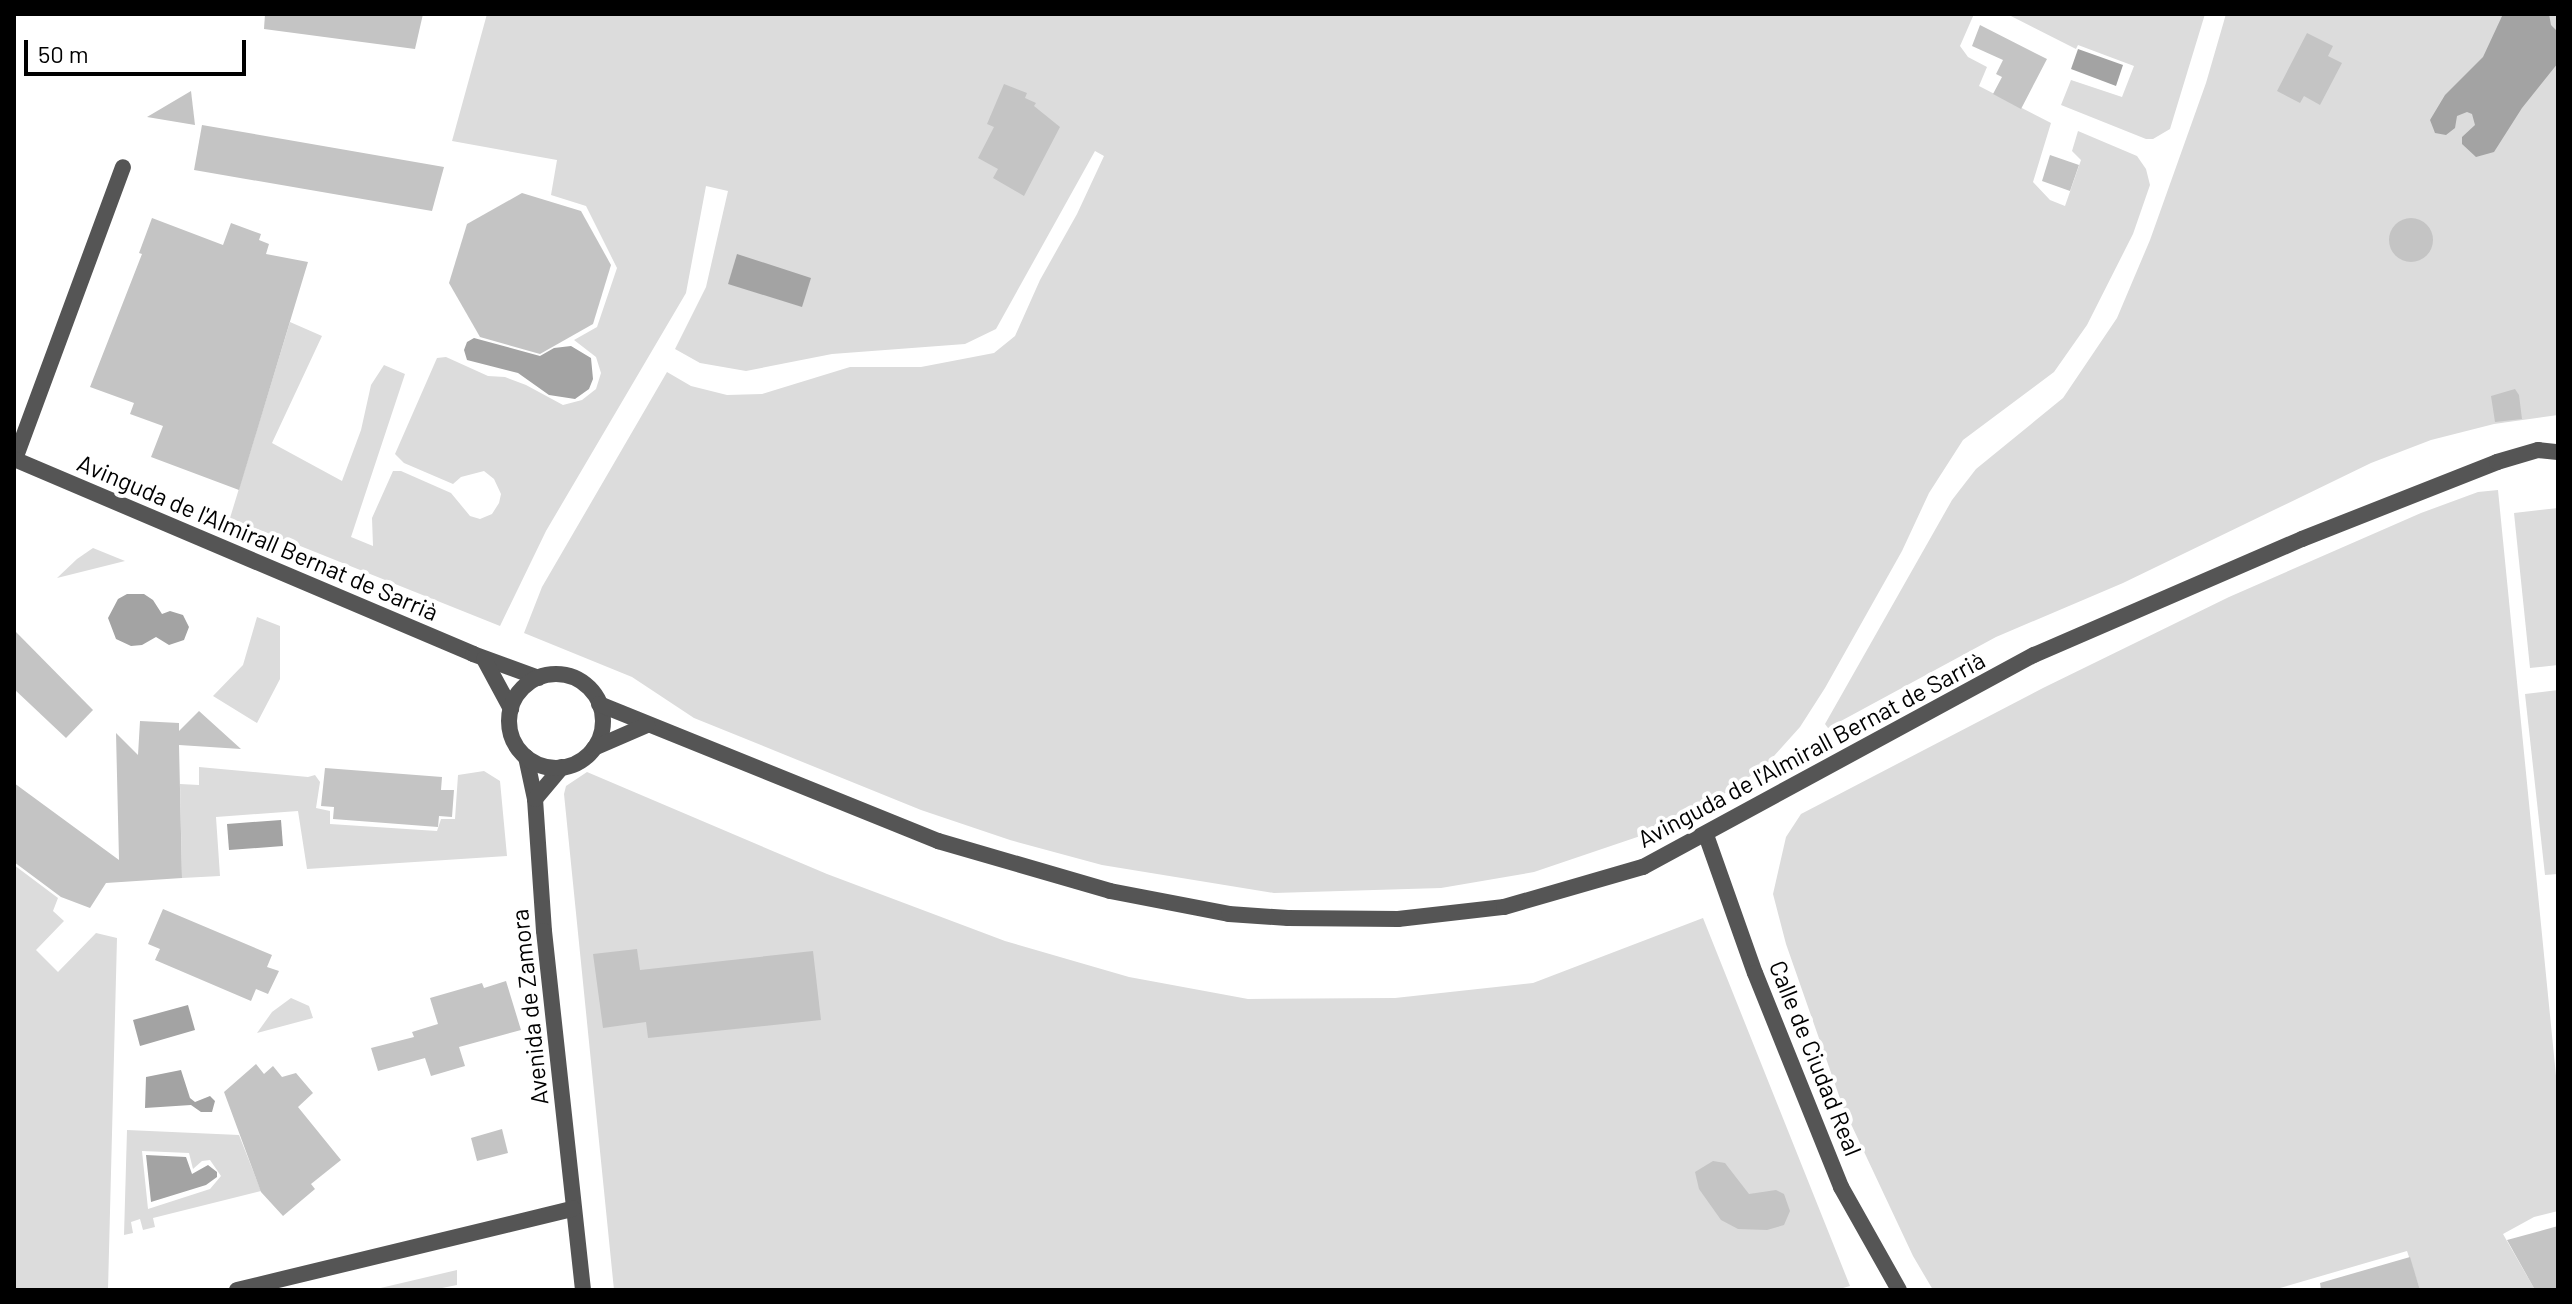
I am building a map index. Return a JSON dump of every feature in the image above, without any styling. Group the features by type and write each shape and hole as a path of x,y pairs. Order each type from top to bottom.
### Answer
{"street":[{"path":"15,459 123,167"},
{"name":"Avinguda de l'Almirall Bernat de Sarrià","path":"599,704 938,841 1110,891 1229,914 1398,919 1504,907 1643,867 2034,655 2444,482 2538,450 2558,452"},
{"name":"Avinguda de l'Almirall Bernat de Sarrià","path":"15,459 484,659 539,678"},
{"path":"484,659 511,709"},
{"path":"594,748 603,719 599,704 579,681 565,675 539,678 522,688 511,709 510,731 526,757 539,765 562,767 584,759 594,748 647,725"},
{"name":"Avenida de Zamora","path":"526,757 535,799 544,931 583,1290"},
{"path":"535,799 562,767"},
{"name":"Calle de Ciudad Real","path":"1706,835 1755,973 1841,1187 1899,1290"},
{"path":"237,1290 573,1209"}],"shaded area":[{"path":"487,14 1974,14 1960,46 1968,57 1987,67 1979,86 2051,123 2033,182 2050,200 2065,206 2081,160 2072,151 2078,131 2137,156 2146,169 2150,185 2133,234 2087,325 2054,372 1963,440 1929,493 1902,551 1825,688 1800,727 1765,766 1721,796 1658,830 1534,872 1441,888 1274,893 1102,865 1010,840 921,810 694,718 632,677 524,633 542,587 667,372 691,386 727,395 762,394 850,367 921,367 994,353 1015,336 1040,280 1077,214 1104,156 1095,151 996,329 965,344 832,354 746,371 700,363 675,349 706,287 728,191 706,186 686,293 546,531 500,626 230,518 290,322 322,336 272,443 342,481 361,430 371,385 384,365 405,374 351,537 373,546 372,518 393,471 401,471 451,493 470,516 480,519 492,514 499,503 501,494 494,479 484,471 461,477 453,484 404,463 395,454 437,358 446,357 488,376 505,377 563,405 582,400 596,389 601,373 596,357 574,340 597,327 617,268 586,206 551,195 557,160 452,141"},
{"path":"2007,14 2205,14 2170,129 2153,139 2146,139 2061,105 2071,80 2122,97 2134,66 2078,45 2076,49"},
{"path":"2226,14 2558,14 2558,415 2494,424 2431,440 2371,463 2123,583 1996,637 1828,728 1825,724 1952,500 1976,469 2063,398 2117,318 2150,240 2206,83"},
{"path":"2503,14 2549,14 2551,25 2558,32 2558,63 2522,108 2494,152 2476,157 2462,144 2462,137 2475,125 2472,114 2467,112 2457,116 2455,128 2446,135 2435,133 2430,120 2445,95 2483,57"},
{"path":"2078,49 2123,65 2116,86 2071,69"},
{"path":"737,254 811,278 802,307 728,284"},
{"path":"474,338 540,356 554,348 571,346 591,358 593,379 589,389 575,399 549,395 518,373 467,360 464,350 467,342"},
{"path":"2498,490 2558,1096 2558,1211 2534,1217 2503,1234 2535,1290 2420,1290 2407,1251 2273,1290 1933,1290 1913,1256 1843,1107 1786,944 1773,894 1786,837 1801,814 2043,688 2229,597 2421,513 2478,492"},
{"path":"2558,508 2558,665 2530,668 2514,513"},
{"path":"93,548 125,561 57,578 77,559"},
{"path":"127,594 144,594 153,600 162,614 170,611 183,615 189,627 184,640 169,645 156,637 142,645 131,646 116,639 108,618 118,599"},
{"path":"257,617 280,626 280,679 257,723 213,696 243,665"},
{"path":"2558,690 2558,874 2545,875 2525,694"},
{"path":"199,767 308,777 315,775 320,782 316,808 330,811 330,824 437,831 441,819 455,819 458,775 484,771 500,781 507,856 307,869 298,811 216,817 220,876 182,878 180,784 199,785"},
{"path":"587,772 827,874 1005,941 1129,977 1248,999 1395,998 1533,983 1703,918 1850,1286 1836,1290 614,1290 564,794 566,786"},
{"path":"281,820 283,846 229,850 227,824"},
{"path":"14,865 58,898 53,911 64,921 36,950 58,972 96,933 117,938 108,1290 14,1290"},
{"path":"291,998 309,1006 313,1018 257,1033 272,1012"},
{"path":"188,1005 195,1030 140,1046 133,1020"},
{"path":"181,1070 190,1098 195,1102 210,1096 215,1101 212,1112 201,1112 191,1105 145,1108 146,1077"},
{"path":"127,1130 239,1135 261,1191 153,1218 155,1227 143,1230 140,1219 131,1222 133,1233 124,1235","holes":["142,1151 189,1153 193,1169 202,1161 210,1160 221,1176 210,1189 148,1209"]},
{"path":"146,1155 186,1157 192,1174 208,1165 217,1172 217,1177 206,1185 151,1202"},
{"path":"457,1270 457,1285 432,1290 372,1290"}],"building":[{"path":"265,14 423,14 415,49 264,29"},
{"path":"1980,25 2047,59 2021,109 1993,94 2002,77 1996,74 2003,60 1972,46"},
{"path":"2307,33 2333,46 2328,56 2342,63 2320,105 2304,96 2300,103 2277,91"},
{"path":"1004,84 1027,93 1025,98 1036,103 1034,106 1060,127 1024,196 993,178 998,169 978,158 994,127 987,124"},
{"path":"191,91 195,125 147,117"},
{"path":"202,125 444,167 432,211 194,170"},
{"path":"2050,155 2079,165 2070,191 2042,181"},
{"path":"522,193 581,211 611,265 593,324 540,354 480,337 449,283 467,224"},
{"path":"152,218 223,245 231,223 261,234 259,240 269,244 266,254 308,262 239,490 151,457 163,426 130,414 134,403 90,387 142,254 139,253"},
{"path":"2411,218 2427,224 2433,240 2427,256 2411,262 2395,256 2389,240 2395,224"},
{"path":"2515,389 2519,395 2522,419 2495,422 2491,396"},
{"path":"14,630 93,710 66,738 14,689"},
{"path":"199,711 241,749 179,745 182,878 106,883 90,908 61,897 14,862 14,783 119,860 116,733 138,755 140,721 179,723 179,731"},
{"path":"325,768 442,777 441,790 454,790 452,817 439,816 438,827 333,819 334,807 321,806"},
{"path":"163,909 272,955 267,967 279,971 268,994 256,989 251,1001 155,960 160,949 148,944"},
{"path":"637,949 640,970 813,951 821,1020 648,1038 646,1022 603,1028 593,954"},
{"path":"506,981 521,1030 459,1047 465,1066 431,1076 425,1058 378,1071 371,1048 414,1037 412,1032 438,1024 430,998 482,983 484,988"},
{"path":"256,1064 264,1074 273,1066 282,1077 296,1073 313,1093 298,1107 341,1160 311,1184 315,1189 283,1216 261,1192 224,1092"},
{"path":"502,1129 508,1153 477,1161 471,1138"},
{"path":"1713,1161 1725,1163 1749,1194 1776,1190 1784,1194 1790,1211 1784,1225 1767,1230 1738,1229 1721,1220 1699,1189 1695,1172"},
{"path":"2558,1226 2558,1290 2535,1290 2507,1240"},
{"path":"2410,1257 2420,1290 2321,1290 2320,1283"}]}
